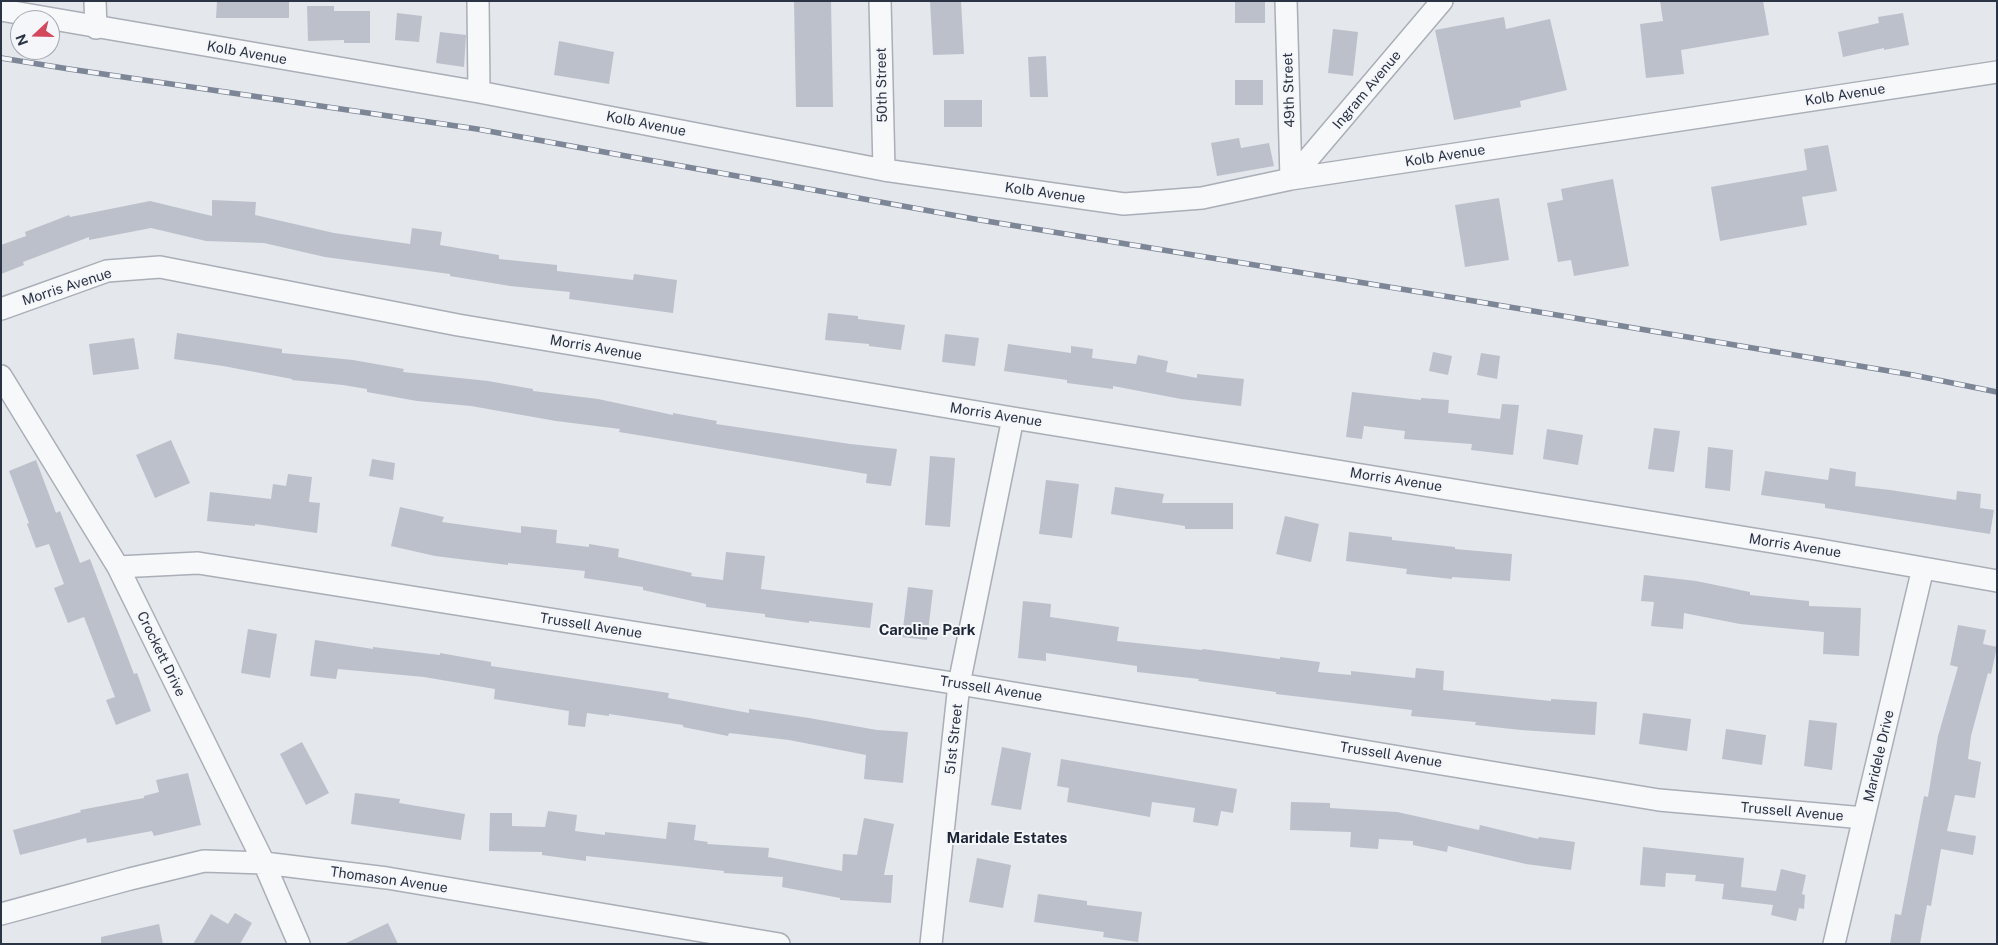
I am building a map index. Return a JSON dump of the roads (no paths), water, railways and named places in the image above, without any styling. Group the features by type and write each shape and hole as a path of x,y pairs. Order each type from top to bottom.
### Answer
{"street":[{"path":"96,1 96,28"},
{"path":"478,1 479,92"},
{"name":"50th Street","path":"880,1 884,170"},
{"name":"49th Street","path":"1286,1 1291,179"},
{"name":"Ingram Avenue","path":"1291,179 1442,1"},
{"name":"Kolb Avenue","path":"1,10 96,28 479,92 884,170 1124,204 1202,198 1291,179 1997,72"},
{"name":"Morris Avenue","path":"1,309 107,271 160,267 458,325 1997,581"},
{"name":"Crockett Drive","path":"1,376 118,567 264,863 299,944"},
{"name":"51st Street","path":"931,944 960,684 1013,418"},
{"name":"Trussell Avenue","path":"118,567 198,563 960,684 1659,800 1864,818"},
{"name":"Maridele Drive","path":"1834,944 1923,568"},
{"name":"Thomason Avenue","path":"1,914 204,861 264,863 387,878 779,944"}],"railway":[{"path":"1,58 477,129 980,220 1913,375 1997,392"}],"district":[{"name":"Caroline Park","path":"927,630"},
{"name":"Maridale Estates","path":"1007,838"}]}
